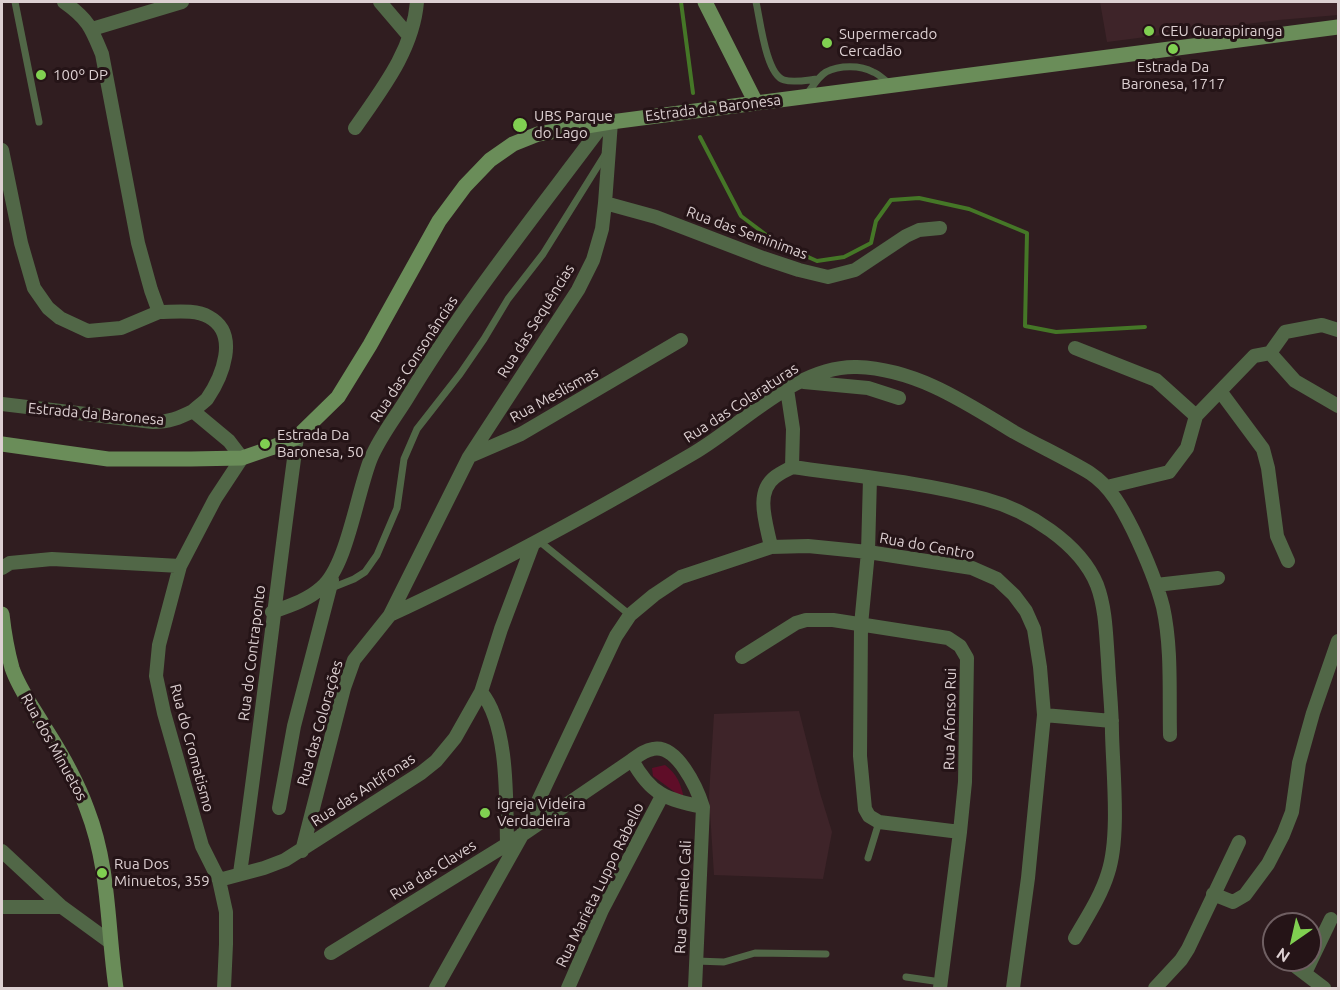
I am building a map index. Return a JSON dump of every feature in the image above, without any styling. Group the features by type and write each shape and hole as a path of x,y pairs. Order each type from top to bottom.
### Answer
{"main road":[{"path":"705,2 756,103"},
{"name":"Estrada da Baronesa","path":"2,444 108,459 242,458 297,437 338,396 370,345 439,221 465,186 490,160 513,144 538,134 607,122 1338,27"},
{"name":"Rua dos Minuetos","path":"2,614 13,669 24,694 59,749 87,807 100,847 108,896 110,942 116,988"}],"street":[{"path":"64,2 81,14 92,29 102,54 138,243 159,312"},
{"path":"92,29 182,2"},
{"path":"380,2 409,36"},
{"path":"355,128 397,66 405,50 417,2"},
{"name":"Rua das Sequências","path":"469,457 578,290 593,260 602,229 605,202 607,122"},
{"name":"Rua das Consonâncias","path":"279,808 294,726 329,589 338,566 363,478 380,440 426,365 502,257 607,122"},
{"path":"2,150 21,243 34,288 48,308 60,318 88,331 121,328 159,312 193,312 210,317 221,327 228,345 222,371 206,399 193,411 229,441 242,458"},
{"name":"Rua das Seminimas","path":"605,202 656,217 799,270 828,276 855,270 913,233 930,228 940,228"},
{"path":"1107,487 1169,472 1187,448 1196,416 1254,356 1270,353 1285,332 1322,325 1338,330"},
{"name":"Rua Meslismas","path":"469,457 521,434 681,340"},
{"path":"1075,348 1156,381 1196,416"},
{"path":"1270,353 1295,381 1338,405"},
{"name":"Rua das Colaraturas","path":"390,615 536,542 697,451 738,421 800,382 838,369 856,367 888,371 926,382 951,394 1082,468 1101,480 1116,497 1144,552 1156,585 1167,631 1170,735"},
{"path":"800,382 868,388 899,398"},
{"path":"787,389 793,429 792,467"},
{"path":"1221,391 1263,449 1268,468 1277,536 1288,561"},
{"name":"Estrada da Baronesa","path":"2,404 153,422 172,420 193,411"},
{"name":"Rua do Contraponto","path":"240,873 272,612 297,437"},
{"path":"390,615 469,457"},
{"name":"Rua do Cromatismo","path":"224,988 226,912 219,880 202,846 164,713 156,676 159,645 180,566 215,499 242,458"},
{"path":"771,547 763,505 765,492 775,476 792,467 932,488 986,499 1042,525 1076,554 1097,585 1105,617 1112,721 1114,844 1108,873 1095,904 1075,938"},
{"path":"870,478 868,552 861,625 860,756 865,810 869,816 879,822 960,832"},
{"name":"Rua das Antífonas","path":"219,880 264,868 302,851 436,761 459,730 481,692 501,629 536,542"},
{"name":"Rua do Centro","path":"436,988 522,835 616,636 630,615 681,577 771,547 808,546 868,552 972,568 996,579 1026,611 1034,629 1044,715 1028,878 1013,988"},
{"path":"2,568 10,563 52,559 180,566"},
{"path":"272,612 319,590 334,575"},
{"path":"1156,585 1218,578"},
{"name":"Rua das Colorações","path":"302,851 344,688 354,660 390,615"},
{"name":"Rua Afonso Rui","path":"742,657 796,623 806,620 833,620 948,638 960,646 967,658 965,782 941,985"},
{"path":"1214,894 1233,902 1245,895 1268,864 1283,835 1292,812 1299,763 1310,723 1338,641"},
{"path":"481,692 490,702 498,725 505,782 507,844"},
{"path":"1044,715 1112,721"},
{"name":"Rua Carmelo Cali","path":"632,760 643,752 655,748 666,750 686,770 698,791 703,807 694,988"},
{"path":"632,760 641,777 662,796 703,807"},
{"name":"Rua das Claves","path":"331,953 522,835 632,760"},
{"name":"Rua Marieta Luppo Rabello","path":"568,988 602,910 662,796"},
{"path":"1155,988 1188,949 1239,842"},
{"path":"2,851 62,907 110,942"},
{"path":"2,907 62,907"},
{"path":"1324,988 1300,969 1330,920"}],"lane":[{"path":"15,2 39,122"},
{"path":"756,2 773,72 785,80 818,80"},
{"path":"806,96 827,72 841,68 856,67 873,71 891,85"},
{"path":"329,589 365,572 377,555 397,508 404,459 417,429 460,374 508,299 543,254 608,151"},
{"path":"536,542 630,615"},
{"path":"868,858 879,822"},
{"path":"696,961 724,962 755,953 826,954"},
{"path":"906,977 941,985"}],"shaded area":[{"name":"CEU Guarapiranga","path":"1100,2 1338,2 1338,15 1278,20 1107,42"},
{"path":"799,711 832,832 823,879 714,875 709,796 714,714"},
{"path":"665,765 678,780 684,799 653,776 652,768"}],"waterway":[{"path":"681,2 693,93"},
{"path":"700,137 741,216 777,243 817,261 844,257 871,243 876,221 891,200 919,198 969,209 1027,233 1025,326 1056,332 1145,327"}],"place":[{"name":"CEU Guarapiranga","path":"1149,31"},
{"name":"Supermercado Cercadão","path":"827,43"},
{"name":"Estrada Da Baronesa, 1717","path":"1173,49"},
{"name":"100º DP","path":"41,75"},
{"name":"UBS Parque do Lago","path":"520,125"},
{"name":"Estrada Da Baronesa, 50","path":"265,444"},
{"name":"igreja Videira Verdadeira","path":"485,813"},
{"name":"Rua Dos Minuetos, 359","path":"102,873"}]}
